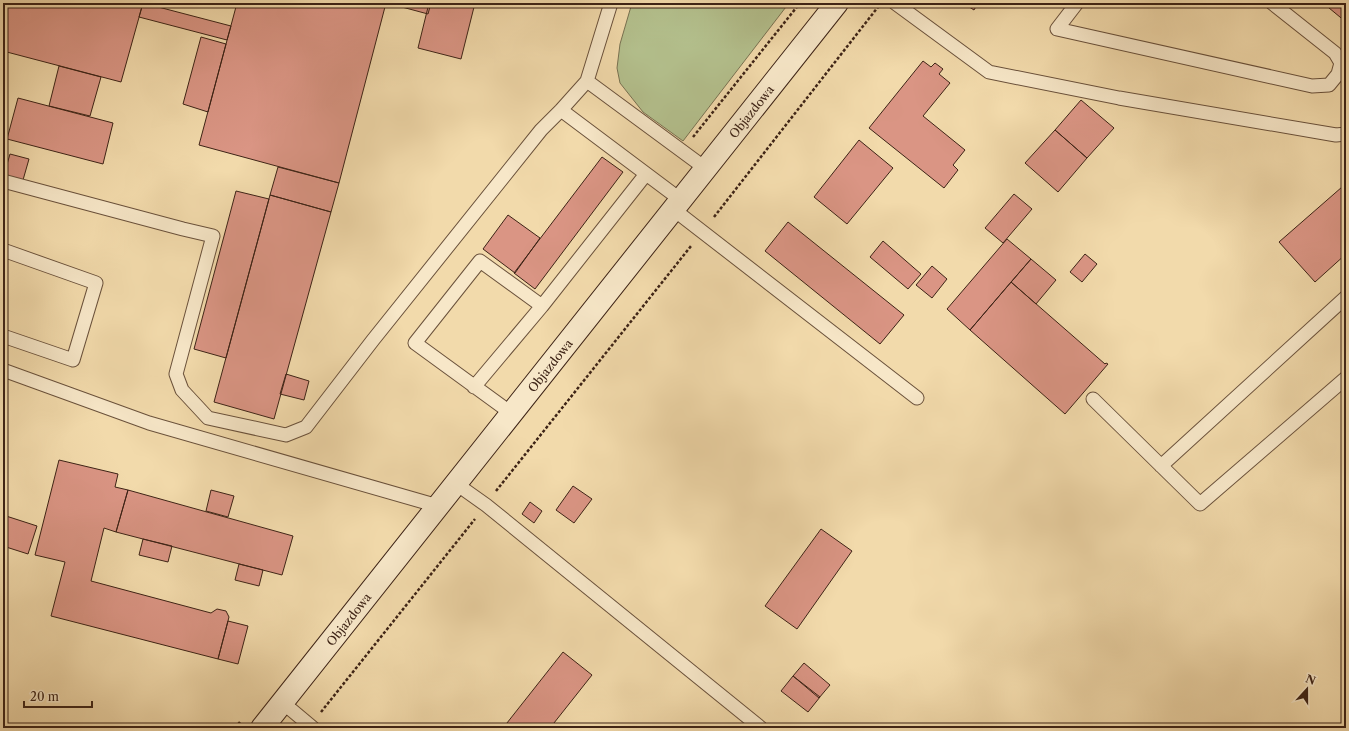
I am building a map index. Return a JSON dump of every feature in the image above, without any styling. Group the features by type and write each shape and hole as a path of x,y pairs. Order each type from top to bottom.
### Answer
{"street":[{"name":"Objazdowa","path":"262,728 837,3"}],"lane":[{"path":"3,181 214,236 176,374 182,390 208,418 286,435 306,427 373,340 541,130 587,81 611,3"},
{"path":"895,3 989,72 1127,100 1336,135 1346,134"},
{"path":"1077,3 1057,29 1312,86 1329,85 1338,74 1341,63 1335,53 1272,3"},
{"path":"587,81 705,168"},
{"path":"561,110 646,174 702,232 917,398"},
{"path":"474,387 542,306 646,174"},
{"path":"3,250 96,283 73,360 3,336"},
{"path":"511,413 415,344 480,261 542,306"},
{"path":"1161,466 1346,297"},
{"path":"3,370 149,423 438,506"},
{"path":"1093,399 1200,504 1346,378"},
{"path":"455,484 486,505 761,728"},
{"path":"282,702 312,727"}],"path":[{"path":"312,727 881,3"}],"green space":[{"path":"632,3 789,3 683,141 643,112 620,83 617,68 620,44"}],"building":[{"path":"3,3 143,3 121,82 3,51"},
{"path":"143,3 231,26 227,40 139,17"},
{"path":"237,3 386,3 339,183 199,145"},
{"path":"387,3 431,3 428,14"},
{"path":"429,3 475,3 461,59 418,48"},
{"path":"963,3 978,3 974,10"},
{"path":"1323,3 1346,3 1346,22"},
{"path":"201,37 226,44 208,112 183,104"},
{"path":"923,61 931,67 935,63 943,69 939,74 950,83 923,116 965,150 953,165 958,170 944,188 869,128"},
{"path":"59,66 101,77 90,116 49,106"},
{"path":"18,98 113,123 103,164 7,139"},
{"path":"1081,100 1114,128 1087,158 1055,130"},
{"path":"1055,130 1087,158 1058,192 1025,163"},
{"path":"859,140 893,168 847,224 814,197"},
{"path":"10,154 29,159 23,180 4,175"},
{"path":"602,157 623,172 535,289 514,273"},
{"path":"278,167 339,183 331,212 270,195"},
{"path":"1342,187 1346,191 1346,254 1315,282 1279,242"},
{"path":"236,191 269,199 226,358 194,349"},
{"path":"1014,194 1032,209 1003,243 985,228"},
{"path":"270,195 331,212 274,419 214,402"},
{"path":"508,215 540,238 515,273 483,249"},
{"path":"788,222 904,315 880,344 765,251"},
{"path":"1007,239 1031,259 970,330 947,309"},
{"path":"883,241 921,274 908,289 870,257"},
{"path":"1085,254 1097,264 1082,282 1070,272"},
{"path":"1031,259 1056,280 1036,304 1011,282"},
{"path":"932,266 947,279 932,298 916,285"},
{"path":"1011,282 1105,364 1108,364 1065,414 970,330"},
{"path":"286,374 309,381 304,400 280,394"},
{"path":"59,460 118,474 115,487 128,490 116,532 104,528 91,581 211,613 217,609 226,611 229,617 218,659 51,616 65,562 35,555"},
{"path":"573,486 592,499 574,523 556,510"},
{"path":"128,490 293,536 282,575 116,532"},
{"path":"211,490 234,496 228,517 206,511"},
{"path":"530,502 542,511 534,523 522,514"},
{"path":"3,515 37,526 28,554 3,546"},
{"path":"821,529 852,551 797,629 765,606"},
{"path":"143,539 172,546 168,562 139,555"},
{"path":"239,564 263,570 259,586 235,580"},
{"path":"228,621 248,626 238,664 218,659"},
{"path":"563,652 592,675 550,728 503,728"},
{"path":"804,663 830,685 819,698 793,676"},
{"path":"793,676 820,697 808,712 781,691"}]}
